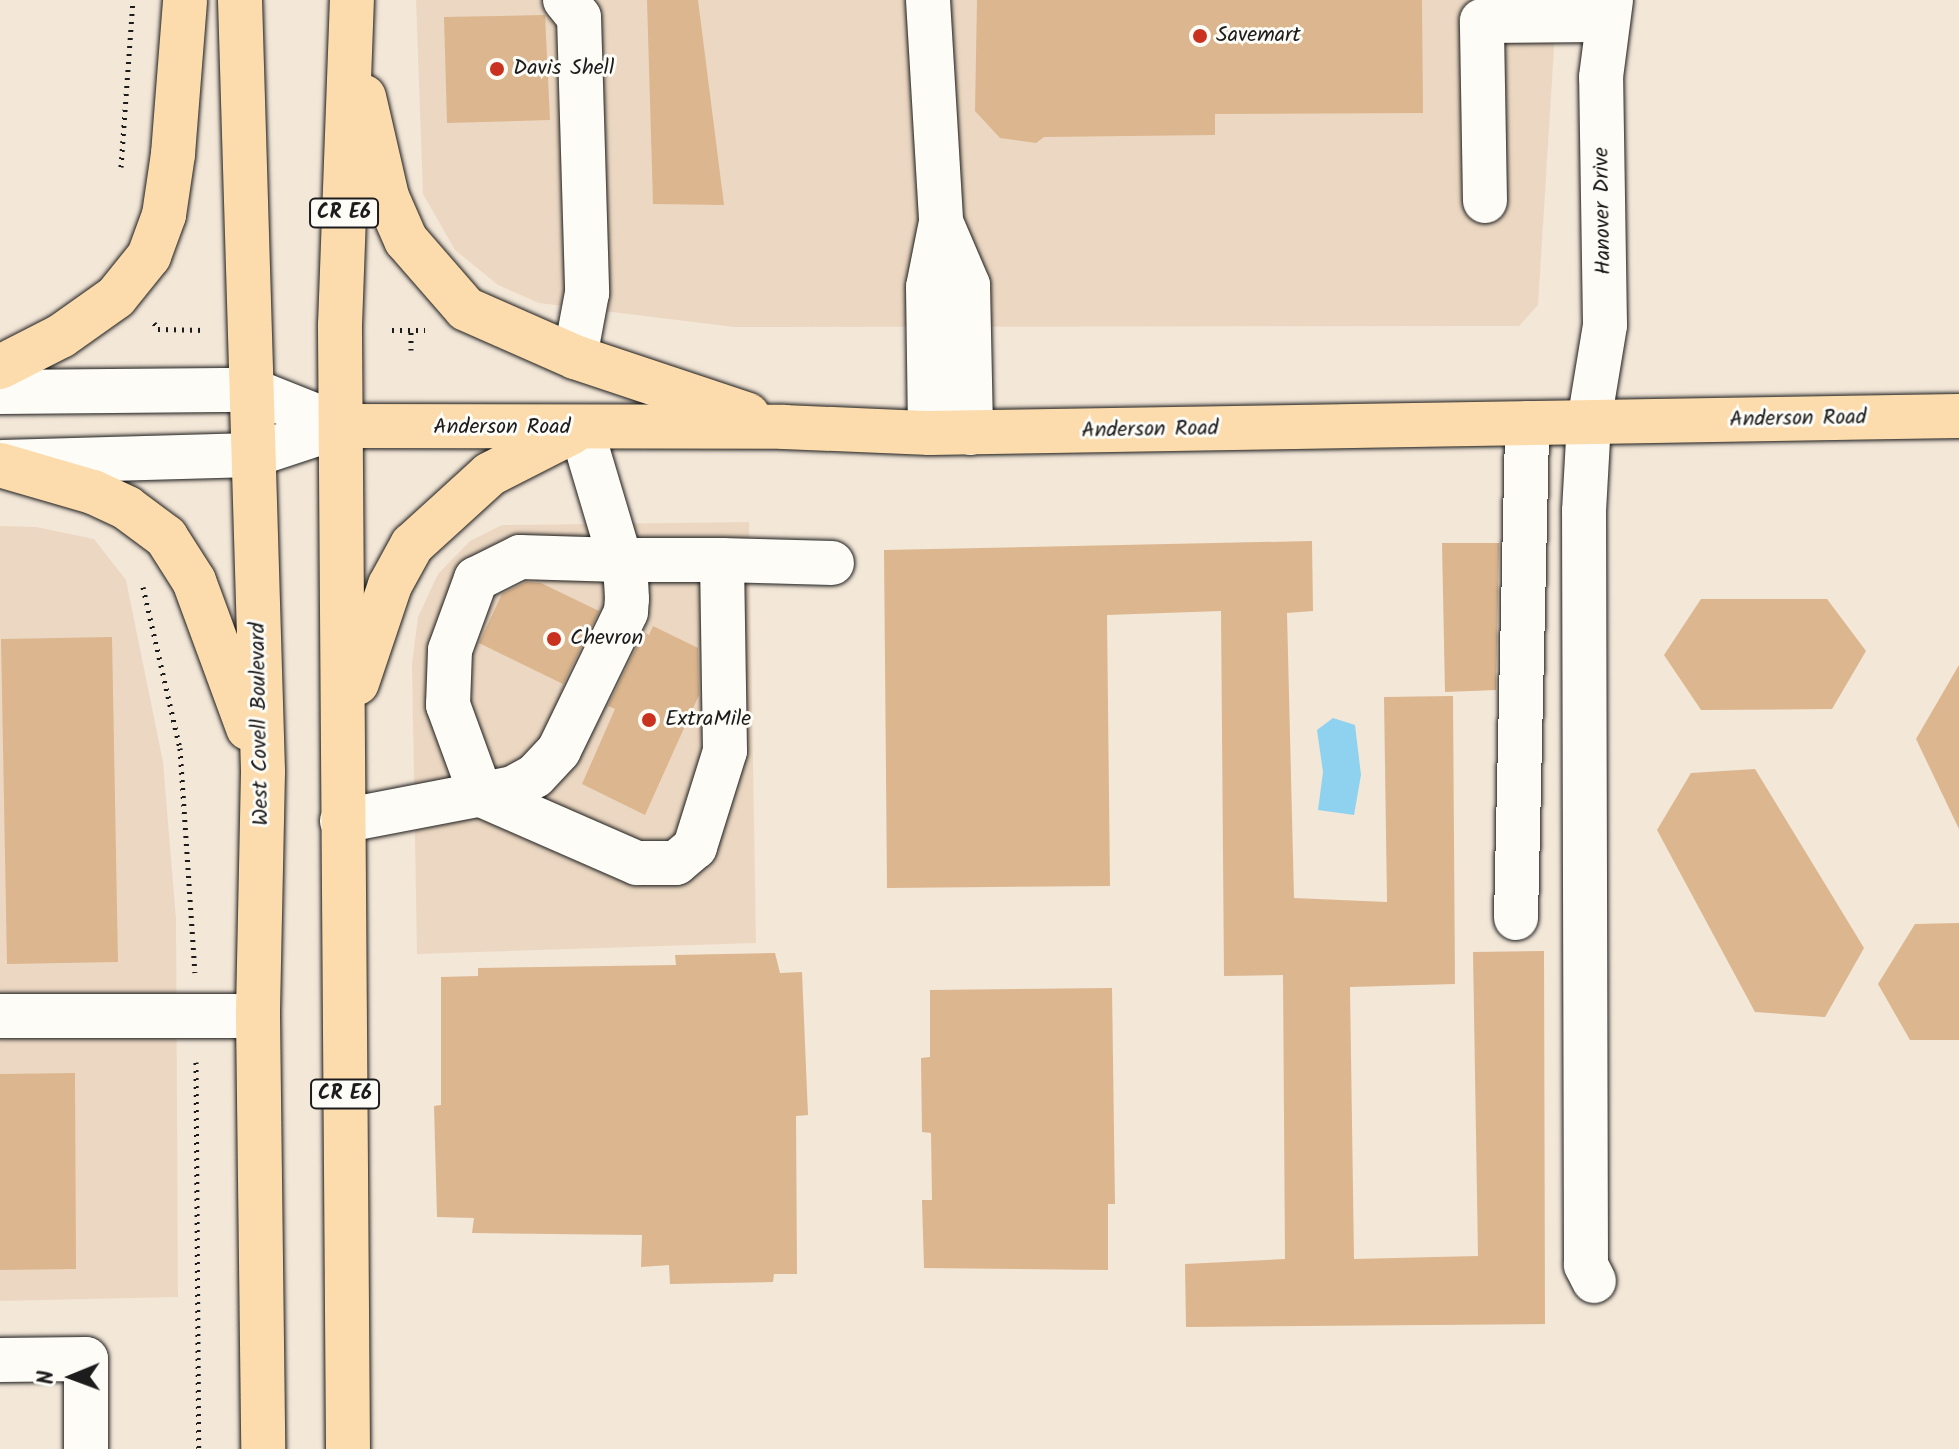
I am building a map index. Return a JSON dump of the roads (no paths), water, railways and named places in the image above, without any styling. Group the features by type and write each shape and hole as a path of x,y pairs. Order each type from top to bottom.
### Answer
{"main road":[{"path":"0,367 61,336 116,297 149,256 164,215 173,154 185,0"},
{"name":"West Covell Boulevard","path":"240,0 263,772 258,1016 263,1449"},
{"name":"CR E6","path":"348,1449 340,325 352,0"},
{"path":"352,44 387,197 406,240 466,309 575,357 784,427"},
{"name":"Anderson Road","path":"341,426 784,427 950,433 1959,416"},
{"path":"342,739 367,643 412,545 490,474 581,428"},
{"path":"0,463 93,492 127,508 166,537 199,593 263,772"}],"street":[{"path":"565,0 579,17 587,293 575,357"},
{"path":"928,0 941,222 928,287 950,433"},
{"path":"1485,201 1482,21 1609,10"},
{"name":"Hanover Drive","path":"1594,1281 1586,1265 1584,511 1589,422 1605,325 1601,77 1609,10"},
{"path":"941,222 968,285 950,433"},
{"name":"Anderson Road","path":"0,392 251,390 341,426"},
{"path":"1516,918 1527,423"},
{"name":"Anderson Road","path":"0,463 253,455 341,426"},
{"path":"342,821 481,795 535,776 559,750 626,612 620,560 581,428"},
{"path":"722,560 725,751 695,847 676,863 637,863 481,795 448,705 450,650 476,579 520,557 620,560 722,560 832,563"},
{"path":"0,1016 258,1016"},
{"path":"0,1360 86,1359 86,1449"}],"water":[{"path":"1333,718 1355,725 1361,775 1354,815 1318,810 1323,772 1317,730"}],"place":[{"name":"Savemart","path":"1200,36"},
{"name":"Davis Shell","path":"497,69"},
{"name":"Chevron","path":"554,639"},
{"name":"ExtraMile","path":"649,720"}]}
